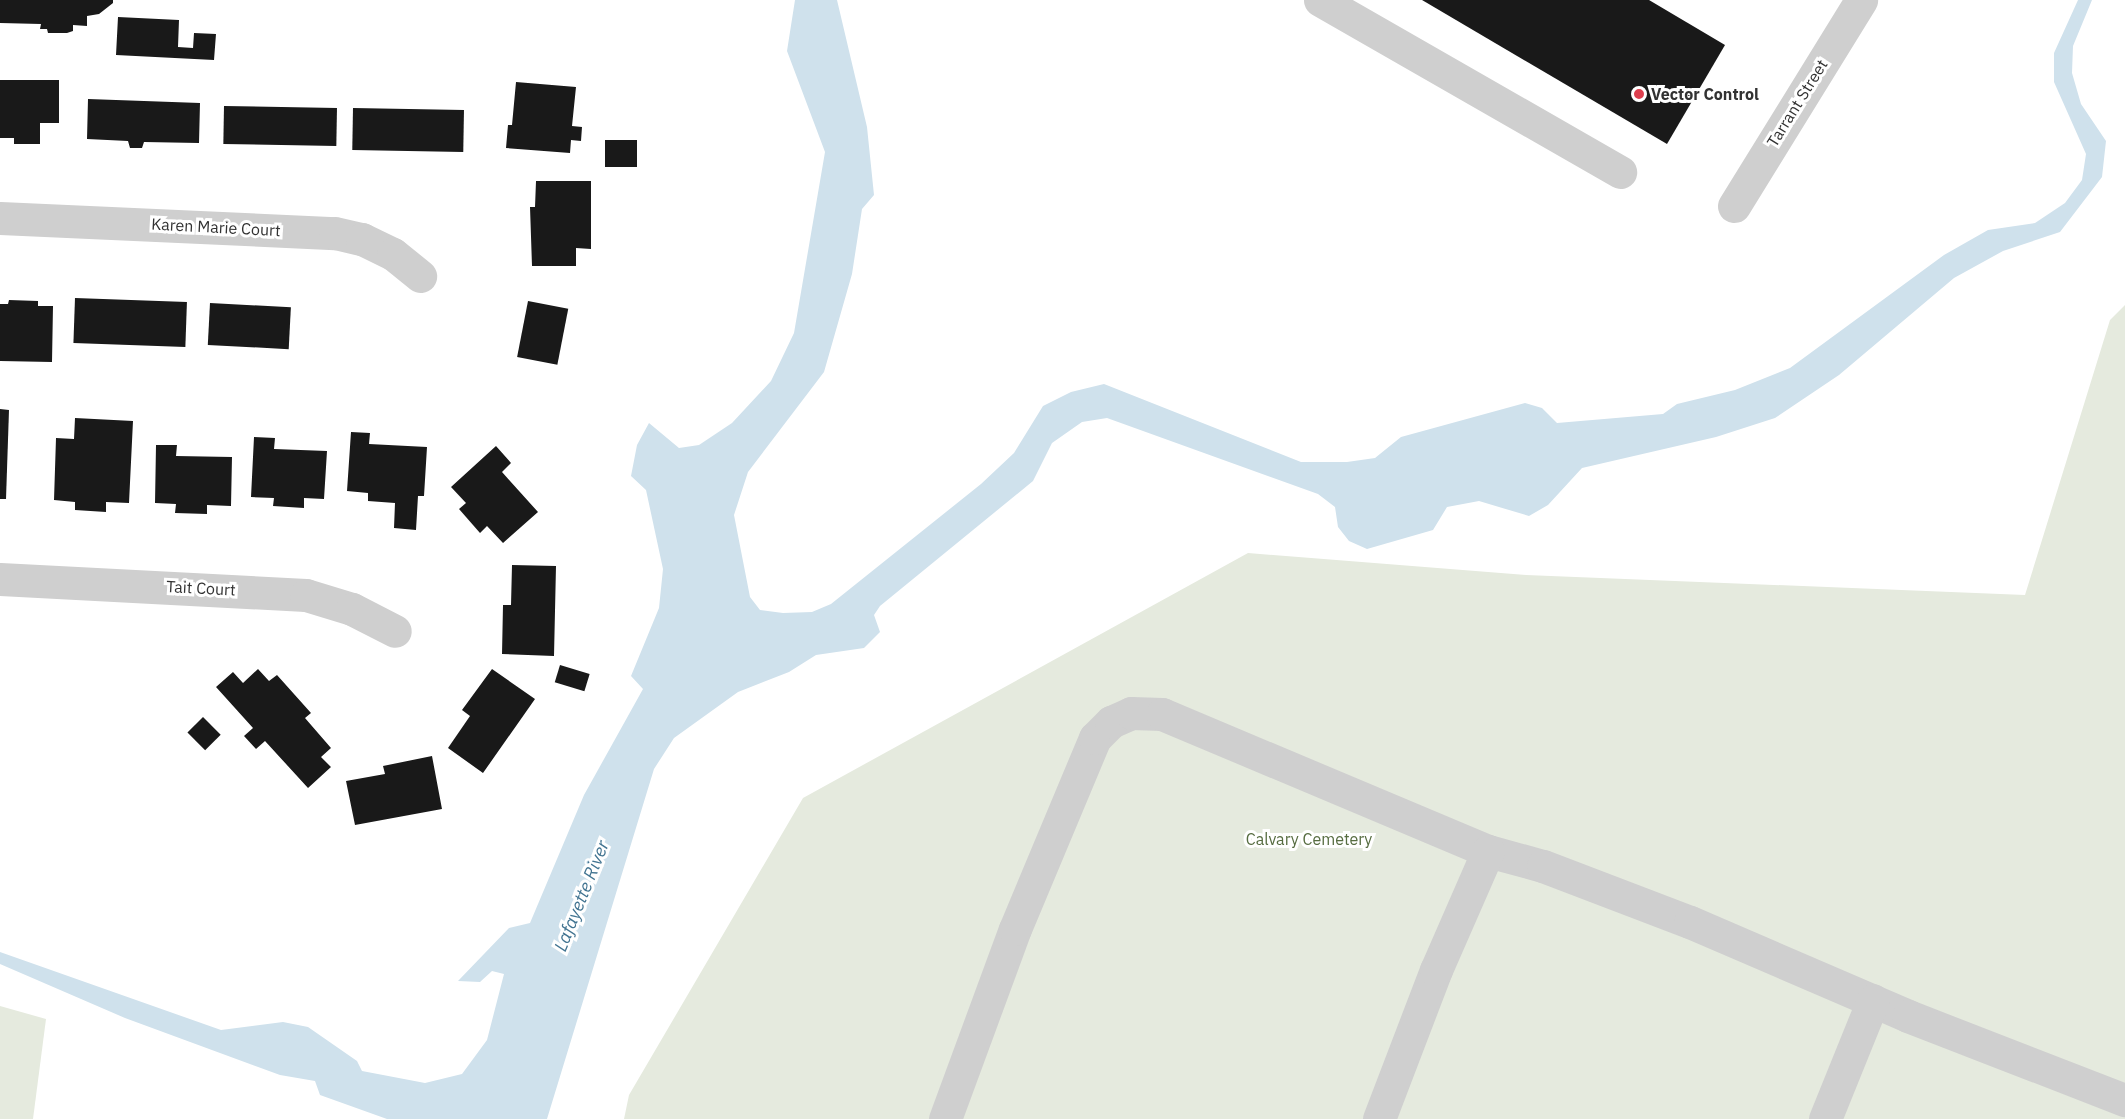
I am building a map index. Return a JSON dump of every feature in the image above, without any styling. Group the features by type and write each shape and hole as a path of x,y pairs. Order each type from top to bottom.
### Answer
{"street":[{"path":"1320,0 1620,172"},
{"name":"Tarrant Street","path":"1734,206 1861,0"},
{"name":"Karen Marie Court","path":"0,218 335,233 362,239 393,254 420,276"},
{"name":"Tait Court","path":"0,579 306,595 352,609 395,631"},
{"path":"945,1119 1015,929 1095,738 1111,722 1131,713 1162,714 1488,851 1543,866 1690,922 1873,1000 2125,1100"},
{"path":"1379,1119 1436,970 1488,851"},
{"path":"1825,1119 1873,1000"}],"green space":[{"name":"Calvary Cemetery","path":"2125,305 2125,1119 624,1119 629,1095 803,798 1248,553 1526,575 2025,595 2110,320"},
{"path":"0,1006 46,1019 33,1119 0,1119"}],"water":[{"name":"Lafayette River","path":"795,0 837,0 867,127 874,195 862,209 852,274 824,372 748,472 734,515 750,597 760,610 783,613 812,612 831,604 981,484 1014,453 1043,406 1071,392 1104,384 1301,462 1347,462 1375,458 1401,437 1525,403 1542,408 1557,423 1663,414 1677,404 1735,390 1790,368 1944,255 1988,230 2035,223 2065,203 2082,180 2086,154 2054,82 2054,53 2078,0 2092,0 2073,46 2072,73 2081,104 2106,141 2102,177 2060,232 2003,251 1954,278 1839,375 1775,418 1716,437 1582,468 1548,505 1529,516 1479,501 1447,507 1433,530 1367,549 1349,541 1338,527 1335,507 1318,494 1107,418 1082,422 1052,443 1033,481 880,606 874,615 880,632 864,648 816,655 789,672 738,692 674,738 654,769 547,1119 387,1119 320,1095 315,1081 280,1075 125,1018 0,964 0,952 221,1030 283,1022 308,1027 357,1061 362,1071 425,1083 462,1074 487,1040 504,974 492,971 480,982 458,981 509,928 530,923 584,795 643,689 631,676 659,608 663,569 646,490 631,476 637,445 649,423 679,448 699,445 732,423 771,381 794,333 825,152 787,51"}],"building":[{"path":"0,0 113,0 113,3 99,14 87,16 87,26 73,25 73,31 67,33 48,33 47,29 40,29 41,24 0,23"},
{"name":"Vector Control","path":"1422,0 1649,0 1725,45 1667,144"},
{"path":"118,17 179,20 178,47 193,48 194,33 216,34 214,60 116,55"},
{"path":"0,80 59,80 59,123 40,123 40,144 14,144 14,138 0,138"},
{"path":"516,82 576,87 572,126 582,127 581,141 571,140 570,153 506,148 508,125 512,125"},
{"path":"88,99 200,103 199,143 144,142 142,148 130,148 128,141 87,139"},
{"path":"224,106 337,108 336,146 223,144"},
{"path":"353,108 464,110 463,152 352,150"},
{"path":"605,140 637,140 637,167 605,167"},
{"path":"536,181 591,181 591,249 576,248 576,266 532,266 530,207 535,207"},
{"path":"75,298 187,302 185,347 73,343"},
{"path":"9,300 38,301 38,306 53,306 52,362 0,361 0,304 8,304"},
{"path":"528,301 568,309 557,365 517,357"},
{"path":"210,303 291,307 289,349 208,345"},
{"path":"0,409 9,410 6,499 0,499"},
{"path":"75,418 133,421 129,503 106,502 106,512 75,510 75,502 54,500 56,438 74,439"},
{"path":"351,432 370,433 369,444 427,447 424,496 418,496 416,530 394,528 395,503 368,501 368,493 347,491"},
{"path":"254,437 275,438 274,449 327,451 324,499 304,498 304,508 273,506 274,498 251,497"},
{"path":"156,445 177,445 176,456 232,457 231,506 207,505 207,514 175,513 176,504 155,503"},
{"path":"496,446 511,463 502,472 538,512 503,543 487,526 480,533 459,509 466,503 451,487"},
{"path":"512,565 556,566 554,656 502,654 503,605 511,605"},
{"path":"560,665 590,674 584,691 555,682"},
{"path":"258,669 269,681 277,675 311,713 305,718 331,748 321,757 331,767 308,788 265,741 256,749 244,736 253,728 216,687 233,672 243,683"},
{"path":"492,669 535,699 483,773 448,748 470,716 462,710"},
{"path":"203,717 221,735 205,750 187,733"},
{"path":"432,756 442,809 355,825 346,781 385,774 383,766"}],"place":[{"name":"Vector Control","path":"1639,94"}]}
